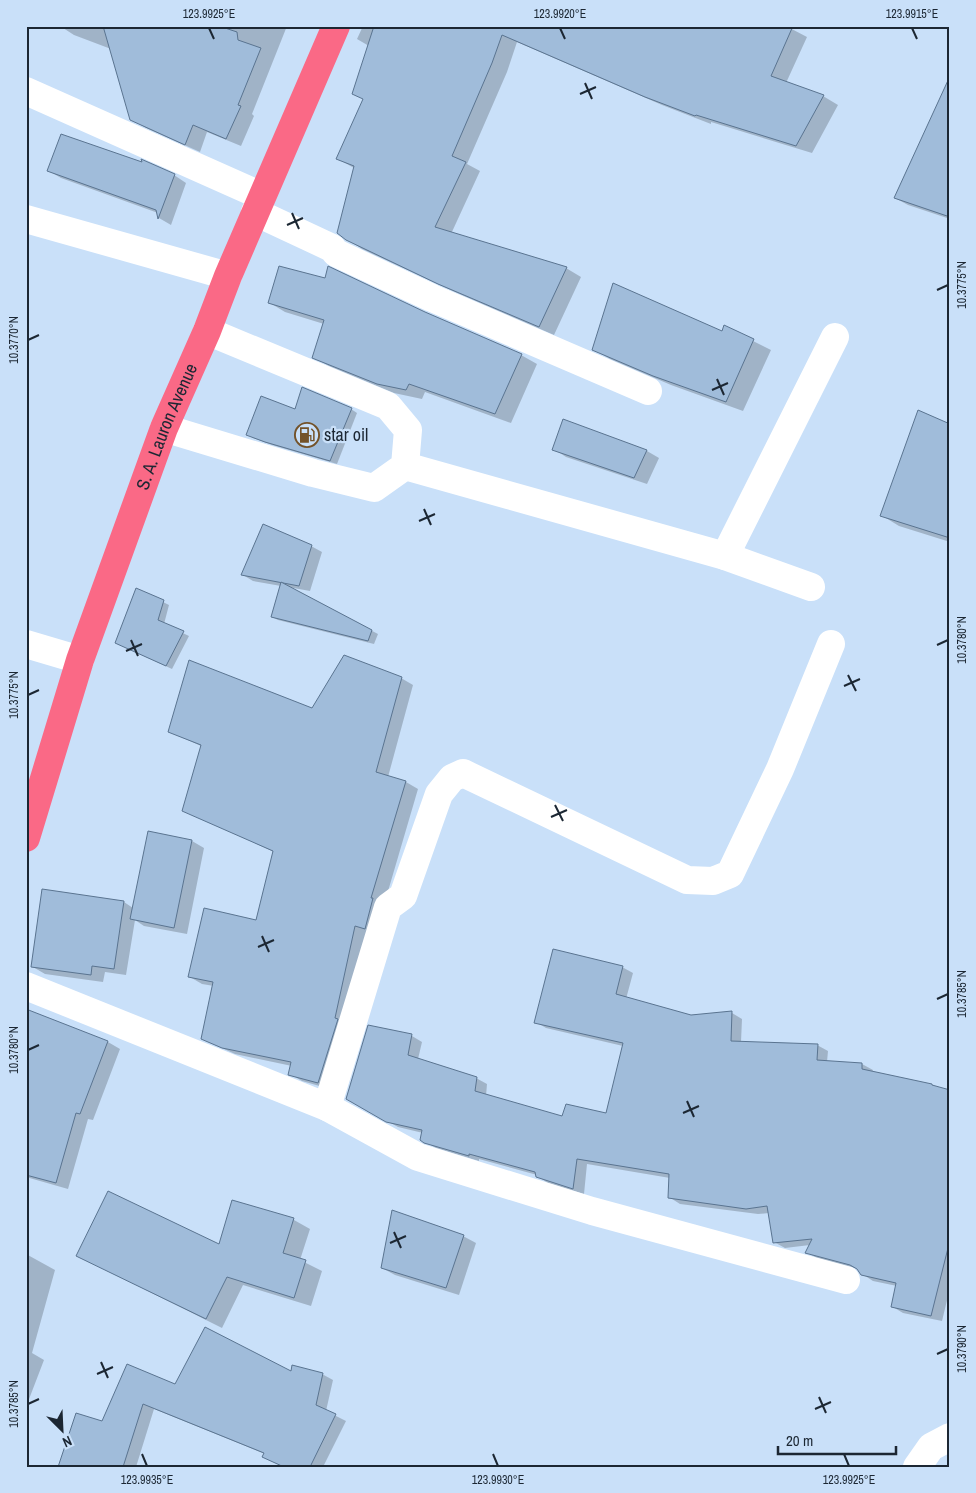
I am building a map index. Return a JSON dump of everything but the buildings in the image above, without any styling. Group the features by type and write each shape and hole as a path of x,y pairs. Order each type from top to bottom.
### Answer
{"highway":[{"name":"S. A. Lauron Avenue","path":"26,838 80,660 164,428 336,26"}],"street":[{"path":"26,91 259,204 332,248 336,254 432,298 648,391"},
{"path":"26,219 228,276"},
{"path":"164,428 313,473 374,488 405,466 408,430 388,406 207,331"},
{"path":"725,556 835,338"},
{"path":"405,466 725,556 811,587"},
{"path":"26,644 80,660"},
{"path":"327,1107 388,907 403,896 439,794 452,778 463,773 687,880 713,881 730,874 780,770 831,644"},
{"path":"26,986 327,1107 418,1157 592,1211 846,1280"},
{"path":"917,1467 931,1447 950,1437"}],"place":[{"name":"star oil","path":"307,435"}]}
